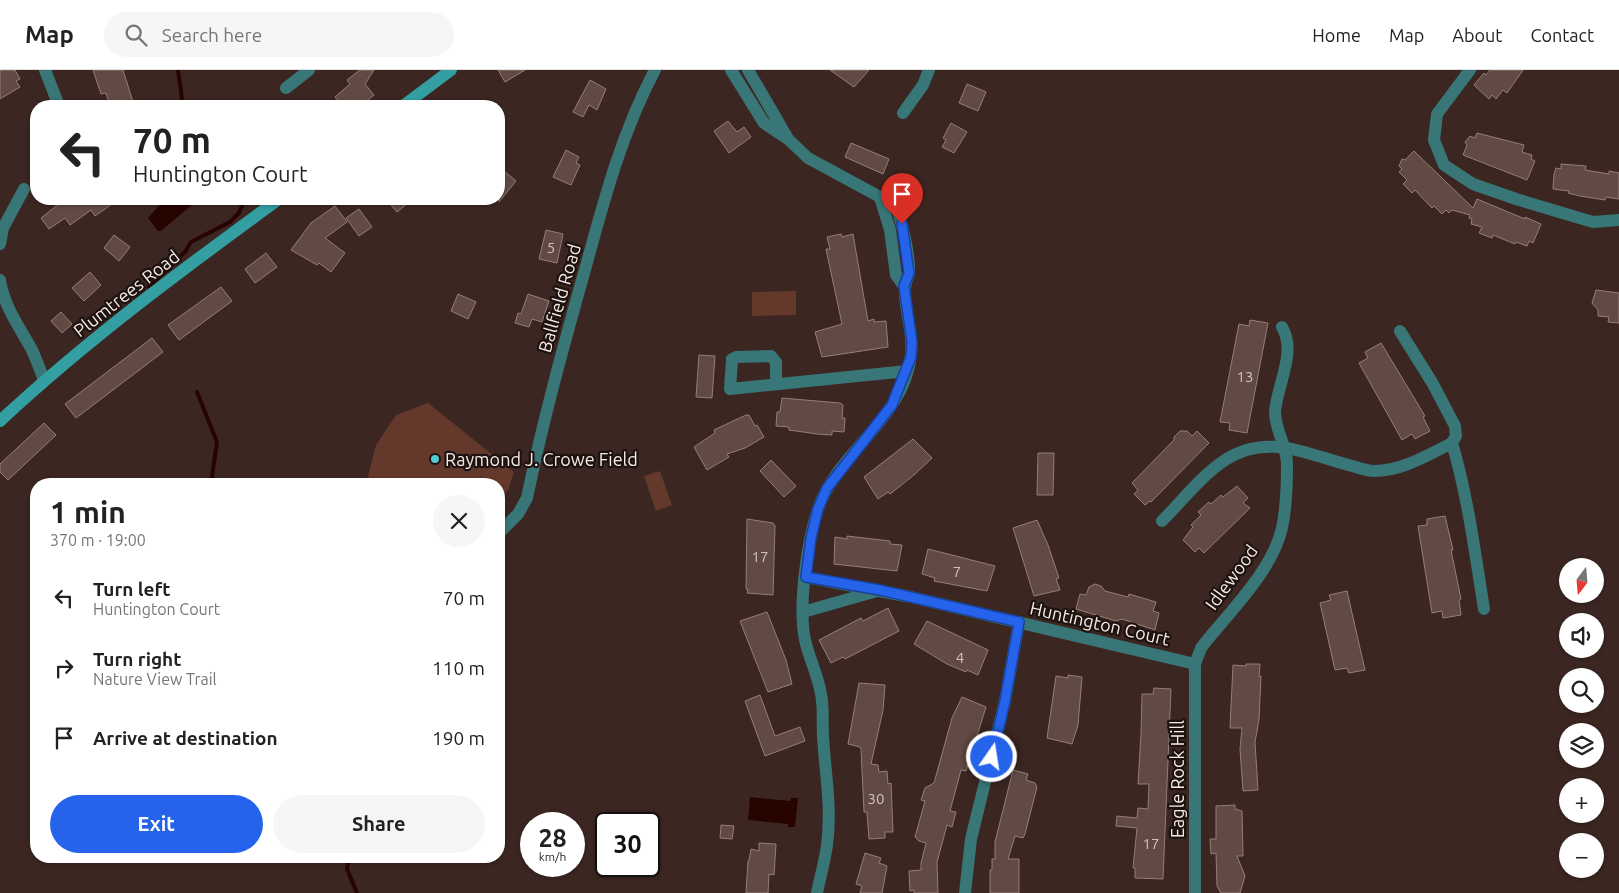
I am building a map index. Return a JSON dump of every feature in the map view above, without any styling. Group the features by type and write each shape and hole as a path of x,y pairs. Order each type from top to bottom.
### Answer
{"main road":[{"path":"411,100 451,70"},
{"name":"Plumtrees Road","path":"0,421 44,380 183,270 271,205"}],"street":[{"path":"45,70 57,100"},
{"path":"286,88 308,70"},
{"name":"Ballfield Road","path":"505,527 518,514 527,498 551,390 594,236 630,122 655,70"},
{"path":"732,70 764,123 788,139 808,158 880,197 893,200 899,210 909,273 904,286 912,342 911,357 907,371 892,405 827,488 818,509 811,538 803,612 805,640 822,696 823,735 828,775 827,844 816,893"},
{"path":"748,70 788,139"},
{"path":"903,113 924,85 929,70"},
{"path":"1470,70 1437,114 1434,140 1444,165 1473,184 1516,199 1593,222 1619,220"},
{"path":"0,244 3,228 24,189"},
{"path":"0,280 2,292 12,317 32,349 44,380"},
{"name":"Idlewood","path":"1195,664 1201,648 1267,563 1282,529 1286,497 1286,446 1278,428 1275,412 1287,354 1288,336 1282,327"},
{"path":"1162,521 1209,472 1226,460 1266,445 1286,446 1373,471 1401,466 1452,443 1456,436 1455,426 1433,384 1400,331"},
{"path":"776,383 796,383 907,371"},
{"path":"1452,443 1462,476 1484,609"},
{"name":"Huntington Court","path":"806,577 880,590 1195,664"},
{"name":"Huntington Court","path":"803,612 880,590"},
{"path":"966,893 971,839 1005,701 1019,622"},
{"name":"Eagle Rock Hill","path":"1195,664 1195,893"}],"shaded area":[{"path":"160,205 192,205 161,231 158,231 148,218"},
{"path":"796,291 796,315 752,316 752,292"},
{"name":"Raymond J. Crowe Field","path":"428,403 514,472 508,490 505,493 505,478 368,478 376,445 396,415"},
{"path":"660,471 672,505 656,511 644,476"},
{"path":"750,797 790,801 791,798 798,798 795,827 788,827 788,824 748,820"}],"building":[{"path":"0,70 15,70 20,79 16,81 20,87 0,99"},
{"path":"93,70 123,70 132,100 108,100 106,93 101,94"},
{"path":"360,70 374,70 365,84 374,95 368,100 337,100 335,97 350,84 347,80"},
{"path":"498,70 525,70 505,82"},
{"path":"830,70 869,70 854,87"},
{"path":"1490,70 1523,70 1507,93 1503,90 1496,99 1492,95 1489,99 1474,85 1484,73 1486,75"},
{"path":"590,80 606,89 597,110 589,105 583,117 573,112"},
{"path":"967,84 986,92 978,111 959,103"},
{"path":"728,121 737,132 744,127 751,137 729,153 714,131"},
{"path":"951,123 967,132 954,153 942,147 946,140 943,138"},
{"path":"1477,133 1524,145 1522,152 1532,155 1531,159 1535,161 1527,180 1463,155 1467,145 1465,142 1470,136 1475,138"},
{"path":"851,143 889,159 883,174 845,157"},
{"path":"566,150 579,157 576,163 580,165 571,185 553,177"},
{"path":"1414,151 1473,208 1477,199 1541,224 1533,243 1529,241 1527,246 1516,242 1515,244 1493,235 1492,238 1479,233 1482,227 1471,224 1472,219 1469,218 1470,215 1452,210 1449,213 1446,210 1442,214 1434,206 1432,208 1415,190 1412,193 1403,184 1407,180 1399,172 1402,169 1399,166 1402,159 1405,160"},
{"path":"1561,164 1586,166 1585,170 1609,174 1609,171 1619,173 1619,199 1606,197 1605,200 1553,189 1554,174 1556,168 1561,169"},
{"path":"505,172 516,181 505,195"},
{"path":"57,205 111,205 95,216 91,210 70,225 65,218 49,229 41,218"},
{"path":"391,205 406,205 397,212"},
{"path":"335,206 347,222 325,238 345,253 331,272 319,263 317,265 291,250 311,223"},
{"path":"359,209 372,227 359,236 346,218"},
{"path":"546,230 563,234 557,263 539,259"},
{"path":"841,234 842,237 853,234 868,321 874,319 874,322 886,321 888,347 822,357 815,332 842,324 826,249 830,249 827,237"},
{"path":"114,235 130,247 119,261 104,248"},
{"path":"266,253 277,267 255,283 245,269"},
{"path":"90,272 101,285 84,301 72,288"},
{"path":"221,287 232,301 179,340 168,325"},
{"path":"1596,290 1619,293 1619,323 1608,322 1609,317 1598,316 1598,310 1592,303"},
{"path":"458,294 476,302 468,319 451,311"},
{"path":"528,294 549,301 542,322 532,319 529,327 515,323 518,313 521,314"},
{"path":"61,312 72,324 62,333 51,321"},
{"path":"1250,320 1268,323 1247,433 1229,430 1230,423 1220,422 1239,324 1249,326"},
{"path":"152,338 163,352 76,418 65,404"},
{"path":"1381,343 1425,416 1423,417 1430,431 1415,439 1412,434 1402,440 1359,363 1368,358 1365,352"},
{"path":"699,355 715,356 712,398 696,397"},
{"path":"782,398 840,403 843,405 842,418 845,418 844,432 832,431 832,435 817,434 789,430 789,427 776,426 777,412 780,412"},
{"path":"749,415 764,437 745,448 727,454 729,457 707,470 694,447 715,433 714,430"},
{"path":"44,423 56,435 8,480 0,472 0,464"},
{"path":"1180,431 1187,431 1192,436 1197,431 1209,443 1151,502 1145,505 1134,494 1138,490 1132,483 1174,440 1174,437"},
{"path":"913,439 932,458 890,494 888,492 878,499 864,477"},
{"path":"1038,453 1054,453 1053,495 1037,495"},
{"path":"771,460 796,486 784,497 760,471"},
{"path":"1237,486 1248,498 1243,503 1250,508 1204,553 1199,548 1195,552 1183,540 1193,527 1191,525 1201,515 1198,512 1209,502 1211,504 1221,495 1223,497"},
{"path":"1445,516 1461,599 1459,600 1461,615 1443,618 1442,611 1432,613 1418,526 1427,525 1427,519"},
{"path":"747,519 773,523 775,526 773,595 747,593"},
{"path":"1037,520 1059,578 1056,579 1060,590 1034,596 1013,528"},
{"path":"847,536 890,541 890,544 902,545 897,571 834,564 835,537 847,539"},
{"path":"928,549 995,566 987,591 934,581 935,578 922,574"},
{"path":"1095,584 1101,586 1105,591 1128,597 1129,594 1156,602 1153,611 1159,613 1155,630 1122,619 1116,621 1076,609 1080,594 1086,595 1089,587"},
{"path":"1347,591 1365,670 1349,673 1347,668 1335,670 1320,603 1331,600 1329,595"},
{"path":"888,608 899,631 845,659 843,657 831,663 819,640 861,618 863,621"},
{"path":"767,612 786,660 792,684 768,692 740,621"},
{"path":"927,621 988,650 978,675 947,664 914,644"},
{"path":"1246,664 1260,664 1259,677 1261,676 1259,720 1255,742 1258,790 1243,791 1240,749 1242,728 1230,728 1233,665 1246,666"},
{"path":"1068,675 1082,677 1078,725 1072,744 1047,738 1056,676 1068,678"},
{"path":"859,683 885,685 883,710 871,764 878,765 879,772 887,771 888,784 891,783 893,832 885,832 885,838 869,839 867,812 864,812 861,749 860,747 848,744"},
{"path":"1154,688 1171,689 1163,879 1135,878 1135,868 1133,868 1137,828 1116,826 1117,816 1137,818 1138,808 1148,809 1149,784 1138,784 1142,694 1153,694"},
{"path":"760,695 775,736 800,727 805,741 765,756 745,701"},
{"path":"962,697 986,707 966,771 961,770 950,811 956,812 952,827 947,825 937,862 938,893 914,893 914,890 910,891 909,871 921,870 926,843 919,841 915,837 925,801 921,800 925,788 934,783 952,718"},
{"path":"1013,770 1028,774 1026,780 1035,783 1037,787 1025,834 1023,838 1015,836 1008,859 1019,859 1019,893 990,893 990,870 992,870 992,859 995,859 995,842"},
{"path":"1235,805 1235,809 1242,811 1243,856 1237,856 1245,876 1240,893 1221,893 1217,886 1216,853 1211,854 1210,839 1216,839 1216,806"},
{"path":"721,825 734,826 732,839 720,838"},
{"path":"759,843 776,844 774,875 769,874 768,893 746,893 748,861 751,849 759,851"},
{"path":"865,853 881,858 879,863 887,866 882,893 860,893 862,886 856,884"}],"waterway":[{"path":"178,70 182,100"},
{"path":"149,287 185,252 191,242 230,222 239,213 242,205"},
{"path":"197,392 217,442 212,478"},
{"path":"348,863 347,869 357,893"}],"place":[{"name":"Raymond J. Crowe Field","path":"435,459"}],"route":[{"path":"902,224 909,273 904,286 912,342 911,357 899,392 892,405 827,488 818,509 811,538 806,577 880,590 1019,622 1007,681 1005,701 992,757"}]}
